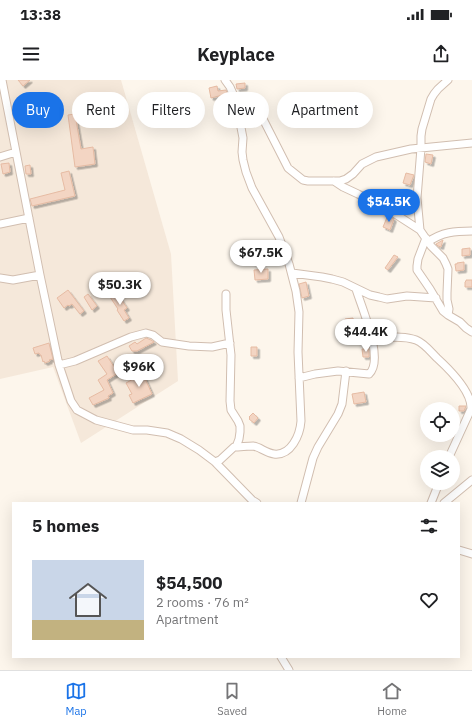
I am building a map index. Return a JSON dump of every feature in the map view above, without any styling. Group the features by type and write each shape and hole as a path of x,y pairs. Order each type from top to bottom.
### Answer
{"street":[{"path":"2,80 59,365 71,401 77,410 96,420 125,429 167,433 180,439 199,450 215,462 254,502"},
{"path":"225,80 232,92"},
{"path":"420,230 417,198 422,129 431,99 438,89 448,80"},
{"path":"215,462 220,460 234,447 254,446 275,454 286,451 297,437 300,428 301,407 298,345 299,312 296,291 292,273 279,237 252,188 246,172 242,152 243,138 241,128"},
{"path":"268,128 284,162 292,172 306,181 334,181 346,179 362,164 376,157 421,148 472,143"},
{"path":"0,157 16,152"},
{"path":"334,181 384,208 420,230 431,246 443,258 448,269 448,315"},
{"path":"0,224 29,218"},
{"path":"472,231 451,232 427,240 418,259 417,270 441,308 448,315 460,322 472,332"},
{"path":"292,273 322,277 343,282 370,295 387,299 407,296 436,298"},
{"path":"0,278 13,280 40,275"},
{"path":"299,378 330,371 346,371 367,374 372,372 375,366 372,338 356,289"},
{"path":"226,294 226,310 232,368 230,401 231,410 240,426 239,439 236,447"},
{"path":"59,365 75,361 146,332 162,342 189,346 212,347 230,343"},
{"path":"372,338 408,338 417,340 450,370 461,383 471,404 467,418 452,450"},
{"path":"301,502 313,458 338,414 342,404 346,371"},
{"path":"445,502 472,480"},
{"path":"431,502 436,490"},
{"path":"460,550 472,554"},
{"path":"282,658 288,670"}],"shaded area":[{"path":"0,80 121,80 124,92 72,92 72,128 129,128 129,108 171,254 178,381 81,443 53,367 0,379"}],"building":[{"path":"18,80 30,80 23,86"},
{"path":"245,83 245,88 237,89 236,84"},
{"path":"217,86 218,91 226,90 227,92 213,92 213,98 211,98 209,88"},
{"path":"72,114 72,128 77,128 81,149 93,147 95,164 75,167 68,115"},
{"path":"426,154 433,155 431,164 425,162"},
{"path":"9,163 10,172 3,174 1,164"},
{"path":"30,165 31,174 26,174 25,166"},
{"path":"69,171 75,196 32,206 30,199 65,190 61,173"},
{"path":"406,173 414,175 410,185 403,183"},
{"path":"388,215 394,219 390,230 383,227"},
{"path":"443,240 441,247 436,244"},
{"path":"470,248 470,255 462,256 462,249"},
{"path":"394,255 398,257 388,270 385,268"},
{"path":"464,262 464,270 456,271 455,264"},
{"path":"268,269 268,279 255,280 254,270"},
{"path":"466,280 472,280 472,287 465,287"},
{"path":"306,282 309,296 302,298 299,284"},
{"path":"68,290 84,311 80,314 72,304 64,308 57,298"},
{"path":"116,292 127,308 124,310 129,318 124,321 110,297"},
{"path":"88,294 97,306 92,310 84,297"},
{"path":"353,318 354,327 346,328 345,319"},
{"path":"146,338 154,342 137,351 132,351 129,346 135,342 137,344"},
{"path":"49,343 53,359 45,363 44,361 43,362 39,353 35,354 33,348"},
{"path":"251,347 257,347 257,356 251,356"},
{"path":"362,349 369,349 369,357 363,357"},
{"path":"107,356 118,373 107,380 113,393 108,396 109,398 93,405 89,398 104,390 98,380 107,374 98,361"},
{"path":"142,372 152,394 133,403 129,395 132,394 126,383 137,377 136,375"},
{"path":"364,392 366,402 354,404 352,394"},
{"path":"460,406 466,406 464,411 460,411"},
{"path":"253,413 258,418 254,423 249,419"}]}
